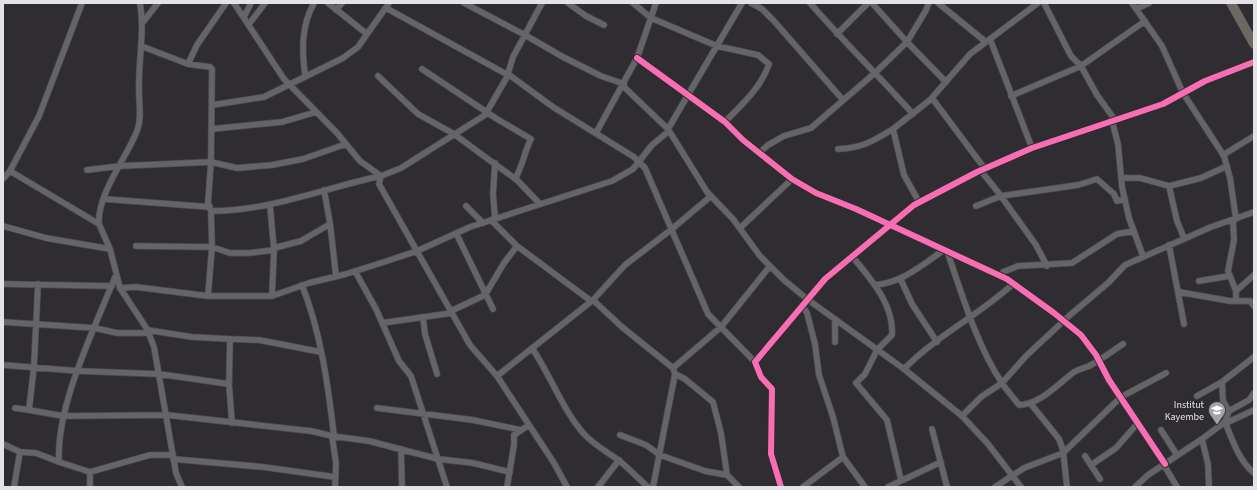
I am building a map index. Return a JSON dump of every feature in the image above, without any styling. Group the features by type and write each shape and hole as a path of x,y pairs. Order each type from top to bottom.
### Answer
{"highway":[{"path":"1231,3 1254,44"}],"street":[{"path":"3,179 10,171 39,116 82,3"},
{"path":"140,3 143,22 139,126 104,199 99,216 99,224 110,249 115,277 120,288 148,332 154,347 160,374 176,473 182,487"},
{"path":"143,22 158,3"},
{"path":"188,64 196,45 226,3"},
{"path":"234,3 290,84 360,161 381,176"},
{"path":"244,17 251,3"},
{"path":"249,24 265,3"},
{"path":"305,75 303,32 314,3"},
{"path":"328,3 367,34"},
{"path":"336,10 342,3"},
{"path":"464,3 525,35 563,58 623,85 669,130 711,196 740,228 760,256 807,299 904,369 962,416 988,444 1021,487"},
{"path":"104,199 232,211 270,205 381,176 401,168 485,115 508,75 513,57 542,3"},
{"path":"568,3 586,16 604,25"},
{"path":"633,3 651,18 717,46 758,55 769,64 763,79 751,95 725,122"},
{"path":"596,133 637,58 656,3"},
{"path":"120,288 136,287 208,296 272,296 302,285 355,271 417,251 456,233 493,219 539,203 612,181 632,169 652,145 669,130 687,95 742,3"},
{"path":"752,3 762,9 774,21 843,100"},
{"path":"810,3 837,34 876,72 913,114"},
{"path":"837,34 868,3"},
{"path":"872,3 946,82"},
{"path":"759,153 768,145 784,136 811,128 876,72 907,42 929,3"},
{"path":"938,3 988,41 1032,148"},
{"path":"838,149 854,149 867,145 893,129 932,98 970,54 1038,3"},
{"path":"1044,3 1054,26 1071,56 1081,66 1113,121 1118,144 1124,199 1143,256"},
{"path":"1132,3 1162,46 1183,93 1224,155 1235,220 1234,240 1228,271 1236,291 1236,301"},
{"path":"1136,9 1149,3"},
{"path":"212,105 264,97 305,75 343,58 358,47 388,5 508,75 553,107 596,133 639,162 645,168 708,314 755,362 760,377 772,389 771,454 782,487"},
{"path":"1011,96 1081,66 1145,21"},
{"path":"141,46 188,64 210,67 212,70 212,162 208,203 210,209 212,246 208,296"},
{"path":"637,58 725,122 759,153 792,179 816,193 1000,276 1081,335 1164,464 1177,487"},
{"path":"755,362 825,279 919,202 983,170 1032,148 1163,104 1205,81 1254,62"},
{"path":"422,69 486,112 531,139 525,149 521,169 515,179"},
{"path":"378,76 418,114 454,134 495,163 515,179 539,203"},
{"path":"932,98 1036,245 1047,266"},
{"path":"212,129 282,122 316,112"},
{"path":"893,129 904,175 919,202"},
{"path":"1224,155 1254,136"},
{"path":"87,170 120,166 212,162 237,168 272,165 303,159 346,144"},
{"path":"495,163 492,188 493,219 517,246 592,300 622,328 673,368 676,374 685,379 713,402 721,433 727,475"},
{"path":"1121,178 1140,178 1169,186 1201,178 1227,166"},
{"path":"10,171 99,224"},
{"path":"381,176 379,184 470,345 497,376 554,463 567,487"},
{"path":"740,228 792,179"},
{"path":"976,206 1001,196 1078,185 1097,179 1114,194 1117,201 1124,199"},
{"path":"1169,186 1177,221 1184,238"},
{"path":"324,190 330,224 336,276"},
{"path":"497,376 592,300 625,265 672,229 711,196"},
{"path":"270,205 274,249 272,296"},
{"path":"466,206 483,223"},
{"path":"962,416 981,397 1002,383 1026,356 1108,283 1125,265 1184,238 1254,212"},
{"path":"136,246 212,246 230,252 249,253 274,249 300,241 330,224"},
{"path":"3,226 46,238 110,249"},
{"path":"1000,276 1003,272 1018,266 1047,266 1077,262 1117,234 1134,231"},
{"path":"456,233 494,309"},
{"path":"1169,245 1184,324"},
{"path":"382,323 452,312 486,295 504,263 517,246"},
{"path":"875,285 887,284 901,280 946,251"},
{"path":"946,251 970,318 1002,383 1019,405 1031,404 1060,385 1063,380 1076,371 1098,360 1123,344"},
{"path":"852,256 875,285 885,301 893,325 892,336 877,350 865,374 856,383 886,420 901,480"},
{"path":"673,368 720,327 770,266"},
{"path":"355,271 382,323 399,361 411,376 447,487"},
{"path":"1236,291 1254,275"},
{"path":"1199,281 1229,276"},
{"path":"59,462 58,451 63,416 78,371 115,277"},
{"path":"901,280 912,304 937,342"},
{"path":"3,284 112,286"},
{"path":"29,410 34,366 38,284"},
{"path":"904,369 920,352 937,342 999,297 1013,284"},
{"path":"302,285 308,300 326,374 336,463 335,487"},
{"path":"1179,292 1236,301 1250,301 1254,306"},
{"path":"802,305 807,313 819,375 833,417 843,457 865,487"},
{"path":"423,317 425,334 437,374"},
{"path":"835,319 835,342"},
{"path":"3,322 95,328 117,333 148,332 192,337 259,340 321,352"},
{"path":"230,339 229,384 232,423"},
{"path":"532,348 546,368 557,393 573,420 585,435 618,460 648,487"},
{"path":"1197,396 1222,382 1254,356"},
{"path":"3,365 34,366 78,371 160,374 229,384"},
{"path":"995,487 1024,468 1063,453 1120,397 1166,373"},
{"path":"653,487 676,374"},
{"path":"1222,382 1223,401 1229,411"},
{"path":"1254,393 1249,400 1229,411 1226,422 1233,441 1248,468 1254,473"},
{"path":"1135,487 1148,475 1226,422 1254,408 1249,400"},
{"path":"1031,404 1059,439 1063,453 1067,487"},
{"path":"15,408 63,416 167,415 311,431 369,441 438,459 473,463 510,472"},
{"path":"377,408 423,413 521,430"},
{"path":"1091,465 1116,448 1137,424"},
{"path":"507,487 514,445 514,435 529,425"},
{"path":"932,429 948,487"},
{"path":"1160,430 1177,455"},
{"path":"620,435 646,445 660,455 706,470 727,475 739,487"},
{"path":"1202,439 1208,464 1209,487"},
{"path":"3,444 20,452 36,453 90,472 150,455 263,467 336,477"},
{"path":"401,449 402,487"},
{"path":"14,487 20,452"},
{"path":"1085,456 1100,479"},
{"path":"803,487 843,457"},
{"path":"598,487 618,460"},
{"path":"888,487 941,462"},
{"path":"90,472 90,487"}],"cycle path":[{"path":"637,58 725,122 743,140 792,179 816,193 856,209 1007,279 1054,313 1081,335 1096,355 1109,380 1165,464"},
{"path":"781,487 771,454 772,389 761,377 755,362 825,279 914,205 977,172 1032,148 1163,104 1205,81 1254,62"}],"place":[{"name":"Institut Kayembe","path":"1217,425"}]}
